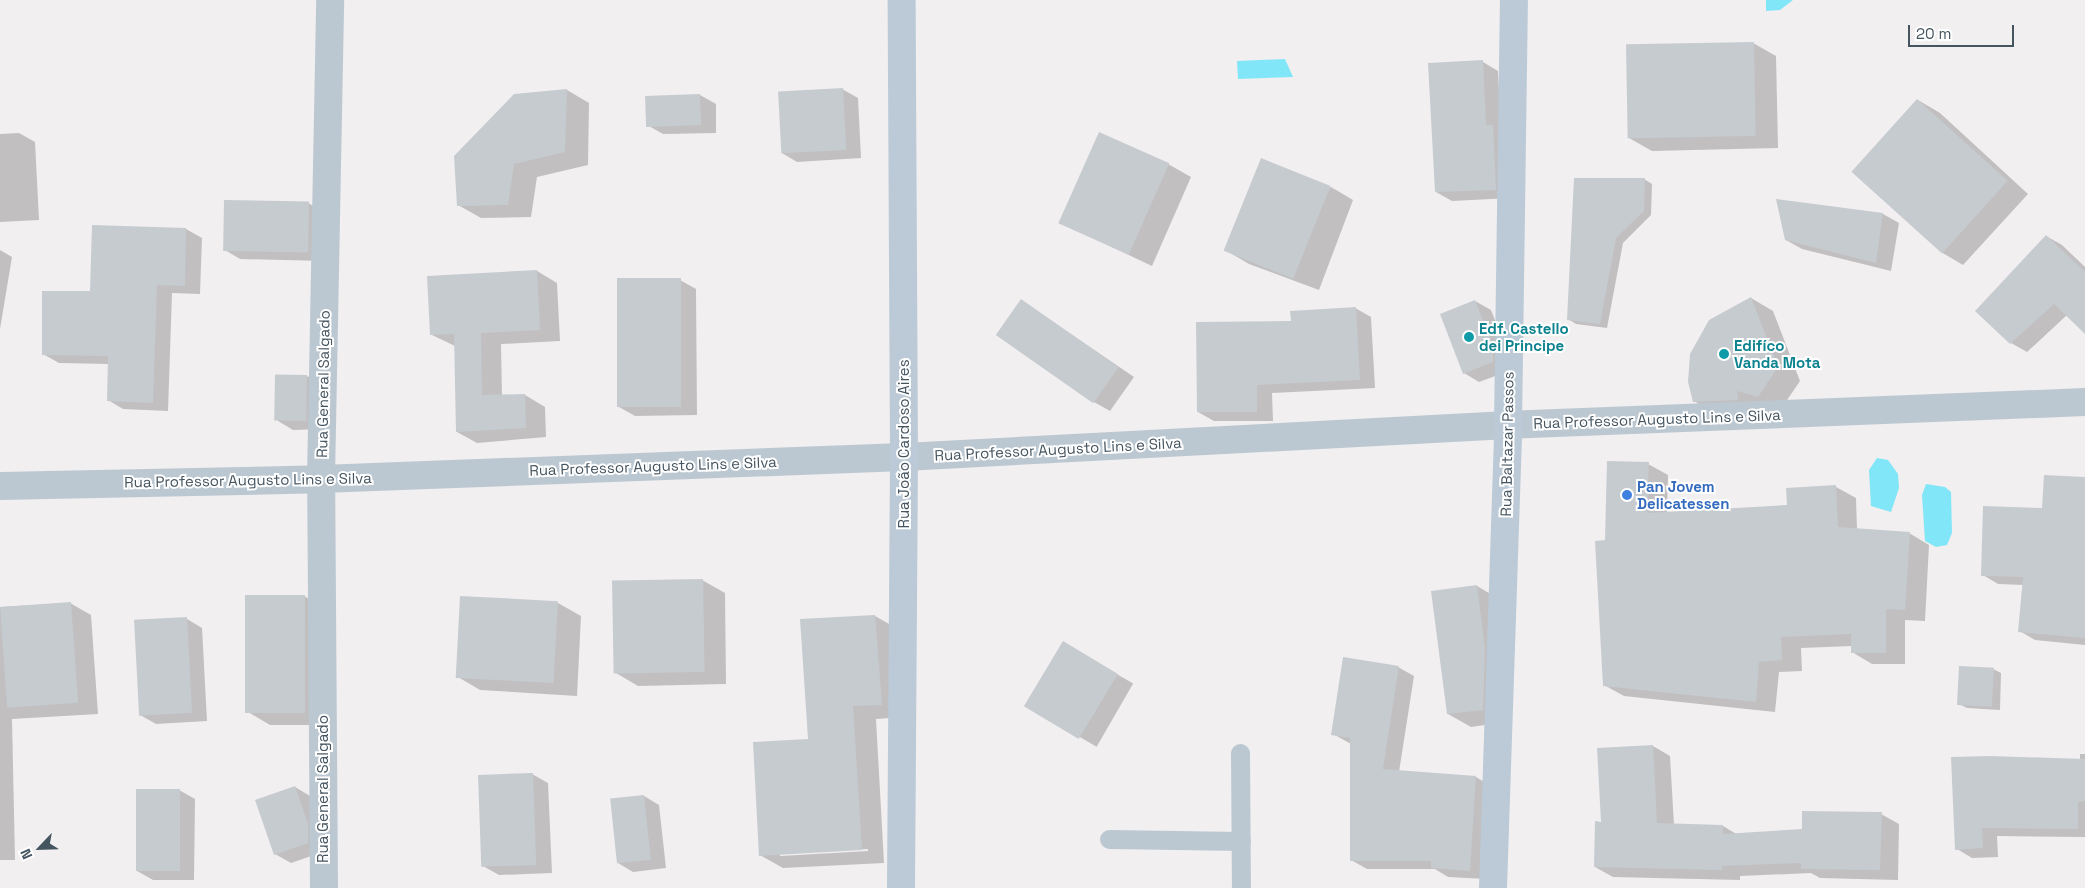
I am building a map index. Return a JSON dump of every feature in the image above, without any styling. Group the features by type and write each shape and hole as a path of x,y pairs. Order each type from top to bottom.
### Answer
{"street":[{"name":"Rua General Salgado","path":"324,888 321,479 330,0"},
{"name":"Rua João Cardoso Aires","path":"900,888 904,457 902,0"},
{"name":"Rua Baltazar Passos","path":"1493,888 1508,425 1514,0"},
{"name":"Rua Professor Augusto Lins e Silva","path":"0,486 321,479 904,457 1508,425 2085,402"}],"lane":[{"path":"1240,752 1241,888"},
{"path":"1109,839 1241,841"}],"water":[{"path":"1766,0 1793,0 1780,10 1766,11"},
{"path":"1285,59 1293,77 1238,79 1237,61"},
{"path":"1877,458 1888,460 1898,474 1899,488 1891,512 1871,506 1869,470"},
{"path":"1926,484 1945,487 1951,492 1952,533 1947,545 1936,547 1925,541 1922,495"}],"building":[{"path":"1754,42 1756,136 1628,138 1626,44"},
{"path":"1483,60 1486,125 1493,125 1496,190 1435,192 1428,63"},
{"path":"843,88 846,150 781,153 778,91"},
{"path":"567,89 565,152 514,164 508,205 457,206 454,156 514,94"},
{"path":"700,94 701,125 646,127 645,96"},
{"path":"1917,99 2008,181 1942,253 1851,172"},
{"path":"1099,132 1169,163 1129,255 1058,223"},
{"path":"1261,158 1331,186 1293,279 1224,251"},
{"path":"1574,178 1645,178 1644,211 1616,238 1600,324 1567,320"},
{"path":"1776,199 1883,213 1876,263 1785,240"},
{"path":"224,200 309,201 308,252 223,251"},
{"path":"92,225 186,228 185,286 157,285 153,403 107,401 108,356 42,355 42,291 90,291"},
{"path":"2046,235 2085,272 2085,334 2054,304 2010,344 1975,311"},
{"path":"537,270 540,330 481,333 482,395 525,394 526,428 456,432 454,334 430,335 427,276"},
{"path":"617,278 681,278 681,407 617,407"},
{"name":"Edifíco Vanda Mota","path":"1751,297 1778,367 1758,397 1737,391 1738,400 1693,402 1688,382 1690,354 1709,320"},
{"path":"1021,299 1118,367 1093,403 996,335"},
{"name":"Edf. Castello dei Principe","path":"1475,300 1493,346 1493,362 1463,374 1440,314"},
{"path":"1356,307 1360,380 1257,385 1257,412 1197,412 1196,322 1291,321 1290,311"},
{"path":"275,374 307,375 306,421 274,420"},
{"path":"1607,461 1649,462 1647,513 1787,505 1786,488 1836,485 1838,527 1910,532 1905,610 1886,609 1886,653 1851,653 1851,634 1781,637 1782,660 1759,662 1756,702 1603,686 1595,541 1605,540"},
{"path":"2044,475 2085,477 2085,638 2018,632 2023,577 1981,576 1983,506 2042,508"},
{"path":"703,579 705,672 614,674 612,581"},
{"path":"1477,585 1485,649 1483,710 1447,714 1431,591"},
{"path":"245,595 305,595 305,713 245,713"},
{"path":"460,596 558,601 554,683 456,678"},
{"path":"71,602 78,703 7,708 0,607"},
{"path":"875,615 882,705 853,706 862,850 759,856 753,742 808,739 800,619"},
{"path":"187,617 192,713 139,716 134,620"},
{"path":"1063,641 1118,674 1079,739 1024,706"},
{"path":"1343,657 1399,666 1383,769 1476,776 1470,871 1431,868 1431,861 1350,861 1350,738 1331,735"},
{"path":"1959,666 1994,668 1992,707 1957,705"},
{"path":"1653,745 1657,823 1723,825 1723,834 1802,829 1802,811 1882,812 1880,870 1801,869 1801,863 1722,866 1722,870 1594,867 1595,821 1601,822 1597,748"},
{"path":"1990,756 2085,759 2085,801 2078,802 2078,829 1982,828 1983,848 1955,850 1951,757"},
{"path":"533,773 536,865 481,867 478,775"},
{"path":"295,786 308,824 308,843 274,855 255,800"},
{"path":"136,789 180,789 180,871 136,871"},
{"path":"644,795 651,860 617,863 610,799"}],"place":[{"name":"Edf. Castello dei Principe","path":"1469,337"},
{"name":"Edifíco Vanda Mota","path":"1724,354"},
{"name":"Pan Jovem Delicatessen","path":"1627,495"}]}
